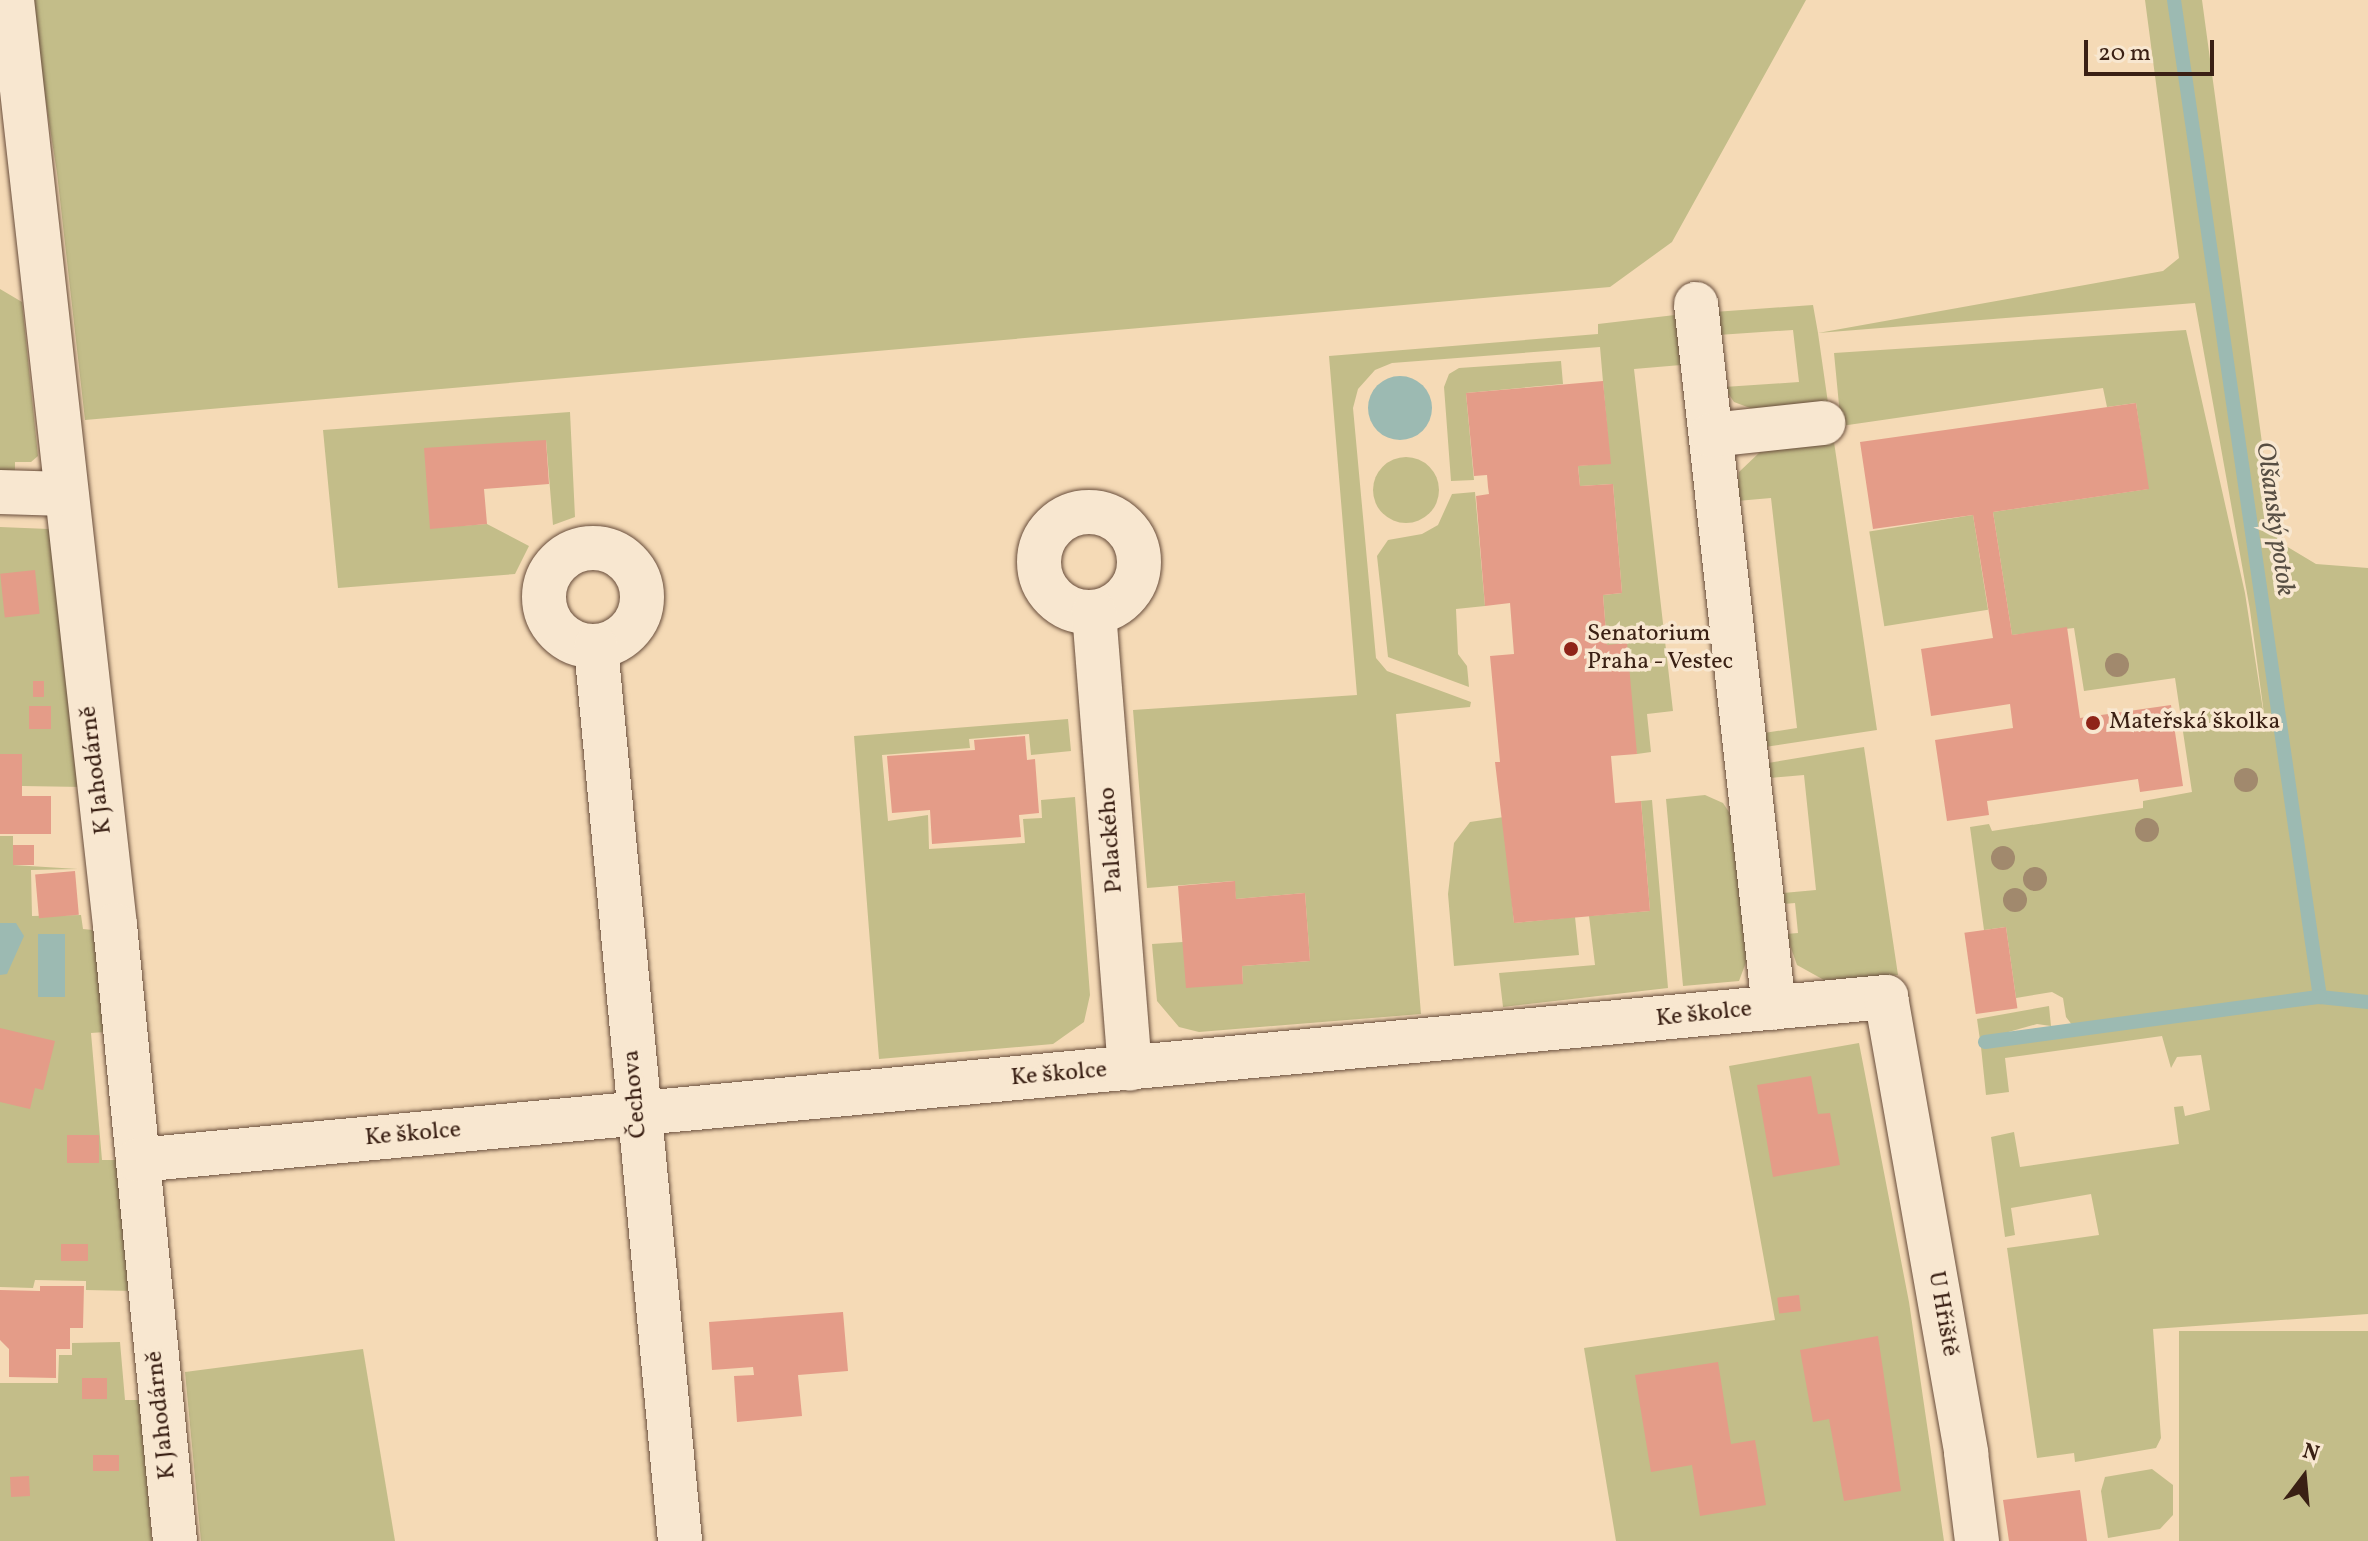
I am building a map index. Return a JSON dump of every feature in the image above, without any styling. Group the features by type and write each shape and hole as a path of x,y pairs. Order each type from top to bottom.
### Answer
{"street":[{"name":"K Jahodárně","path":"12,0 18,248 66,494 138,1160 175,1541"},
{"path":"1696,304 1774,1008"},
{"path":"1711,435 1823,423"},
{"path":"0,492 66,494"},
{"name":"Palackého","path":"1094,612 1130,1069"},
{"name":"Čechova","path":"596,647 680,1541"},
{"name":"Ke školce","path":"138,1160 1886,997 1899,1089"},
{"name":"U Hřiště","path":"1899,1089 1966,1453 1977,1541"}],"shaded area":[{"path":"30,0 1806,0 1672,242 1610,287 85,420 57,173"},
{"path":"2145,0 2202,0 2270,502 2286,546 2316,564 2368,568 2368,1314 2153,1329 2161,1438 2156,1448 2075,1462 2074,1453 2037,1458 2007,1248 2099,1235 2091,1194 2011,1208 2015,1235 2005,1237 1991,1137 2014,1132 2020,1167 2179,1144 2174,1107 2183,1106 2185,1116 2210,1110 2201,1055 2177,1057 2171,1068 2162,1036 2005,1058 2009,1092 1986,1095 1981,1047 2079,1034 2066,1017 2063,998 2052,992 2016,998 2006,927 1984,930 1970,827 1989,824 1992,831 2143,808 2143,801 2192,792 2175,678 2084,691 2074,628 2012,635 1993,512 2148,489 2136,403 2107,407 2103,388 1841,426 1834,353 2186,330 2245,593 2267,736 2250,610 2195,303 1818,333 2163,271 2179,258"},
{"path":"0,289 22,302 38,456 31,462 15,462 15,475 0,474"},
{"path":"1813,305 1828,403 1758,411 1734,402 1724,387 1799,382 1793,330 1718,335 1714,312"},
{"path":"1675,315 1681,365 1634,369 1673,711 1647,714 1651,752 1637,754 1607,645 1603,595 1622,593 1613,484 1580,486 1578,466 1610,463 1600,347 1392,363 1375,370 1358,389 1353,408 1376,658 1387,671 1471,702 1470,707 1396,714 1421,1014 1199,1032 1179,1027 1157,1001 1152,944 1183,942 1243,984 1242,966 1310,961 1305,893 1236,899 1234,881 1147,888 1133,710 1357,695 1329,356 1598,334 1598,324"},
{"path":"1561,361 1563,384 1466,393 1474,480 1451,481 1444,387 1449,374 1459,368"},
{"path":"570,412 575,517 553,525 546,440 430,528 487,524 529,546 515,574 338,588 323,430"},
{"path":"1834,442 1877,730 1765,747 1764,733 1797,728 1771,498 1737,501 1739,472 1760,452"},
{"path":"1406,457 1419,460 1429,467 1436,477 1439,490 1436,503 1429,513 1419,520 1406,523 1393,520 1383,513 1376,503 1373,490 1376,477 1383,467 1393,460"},
{"path":"1475,492 1485,606 1456,609 1458,654 1467,666 1469,687 1388,657 1377,556 1388,540 1422,534 1438,525 1452,494"},
{"path":"1973,515 1988,610 1884,626 1869,531"},
{"path":"0,527 49,529 56,540 83,787 22,786 22,754 0,754"},
{"path":"1068,719 1071,751 1031,755 1029,734 969,739 970,748 882,755 888,821 928,815 929,849 1025,843 1023,819 1042,818 1041,800 1075,797 1090,995 1084,1022 1053,1044 879,1059 854,736"},
{"path":"1864,747 1898,975 1824,980 1797,965 1786,934 1798,933 1795,903 1783,904 1783,893 1816,890 1804,775 1770,778 1768,763"},
{"path":"1705,795 1723,803 1733,818 1748,957 1739,981 1683,986 1666,799"},
{"path":"1652,800 1668,988 1503,1007 1499,973 1595,965 1589,916 1650,911 1641,801"},
{"path":"1504,817 1514,923 1575,917 1579,955 1454,966 1448,894 1454,843 1470,822"},
{"path":"0,836 13,836 13,865 78,869 31,870 32,916 81,915 83,929 93,930 105,1032 91,1033 102,1160 122,1160 133,1291 86,1290 86,1281 35,1280 33,1288 0,1287"},
{"path":"2049,1006 2051,1026 2037,1024 1980,1040 1977,1019"},
{"path":"1859,1043 1909,1302 1944,1541 1616,1541 1584,1348 1775,1320 1729,1066"},
{"path":"2179,1331 2368,1331 2368,1541 2179,1541"},
{"path":"120,1342 125,1400 140,1400 152,1541 0,1541 0,1383 58,1383 59,1355 72,1355 72,1343"},
{"path":"363,1349 395,1541 201,1541 185,1372"},
{"path":"2152,1469 2173,1485 2173,1515 2160,1529 2108,1538 2101,1491 2105,1477"}],"water":[{"path":"1400,376 1423,385 1432,408 1423,431 1400,440 1377,431 1368,408 1377,385"},
{"path":"0,923 16,923 24,936 7,974 0,975"},
{"path":"38,934 65,934 65,997 38,997"}],"building":[{"name":"Senatorium Praha - Vestec","path":"1603,381 1611,464 1578,466 1580,486 1613,484 1622,593 1603,595 1607,645 1627,643 1637,754 1611,756 1615,803 1641,801 1650,911 1514,923 1495,762 1500,762 1490,656 1514,654 1510,603 1485,606 1476,496 1489,494 1487,475 1474,476 1466,393"},
{"path":"2136,403 2149,489 1993,512 2012,635 2067,627 2080,718 2171,705 2183,786 2140,792 2138,779 1987,801 1989,815 1947,821 1935,740 2013,728 2010,704 1931,716 1921,649 1993,638 1973,515 1873,529 1860,442"},
{"path":"546,440 549,484 484,489 487,524 430,529 424,448"},
{"path":"35,570 40,614 5,617 0,574"},
{"path":"33,681 44,681 44,697 33,697"},
{"path":"29,706 51,706 51,729 29,729"},
{"path":"1025,736 1027,760 1035,759 1039,813 1019,815 1021,837 932,844 930,810 892,813 887,756 975,750 974,740"},
{"path":"0,754 22,754 22,796 51,796 51,834 0,834"},
{"path":"13,845 34,845 34,865 13,865"},
{"path":"75,871 79,915 39,918 35,874"},
{"path":"1235,881 1236,899 1305,893 1310,961 1242,966 1243,984 1186,988 1178,886"},
{"path":"2006,927 2017,1008 1976,1014 1964,933"},
{"path":"0,1028 55,1041 43,1090 35,1088 30,1109 0,1102"},
{"path":"1811,1076 1818,1114 1830,1113 1840,1165 1773,1177 1757,1085"},
{"path":"67,1135 99,1135 99,1163 67,1163"},
{"path":"61,1244 88,1244 88,1261 61,1261"},
{"path":"40,1286 84,1286 83,1328 70,1328 70,1349 56,1349 56,1378 9,1377 9,1349 0,1340 0,1290 40,1291"},
{"path":"1799,1295 1801,1311 1779,1314 1777,1298"},
{"path":"843,1312 848,1371 798,1375 802,1416 737,1422 734,1376 754,1375 753,1367 712,1370 709,1322"},
{"path":"1878,1336 1901,1491 1844,1501 1829,1419 1813,1422 1800,1350"},
{"path":"1718,1362 1731,1444 1755,1440 1766,1505 1700,1516 1692,1465 1651,1472 1635,1375"},
{"path":"82,1378 107,1378 107,1399 82,1399"},
{"path":"93,1455 119,1455 119,1471 93,1471"},
{"path":"29,1476 30,1496 11,1497 10,1477"},
{"path":"2080,1490 2087,1541 2009,1541 2003,1500"}],"waterway":[{"name":"Olšanský potok","path":"2174,0 2320,997 2368,1002"},
{"path":"1985,1042 2320,997"}],"place":[{"name":"Senatorium Praha - Vestec","path":"1571,649"},
{"name":"Mateřská školka","path":"2093,723"}]}
